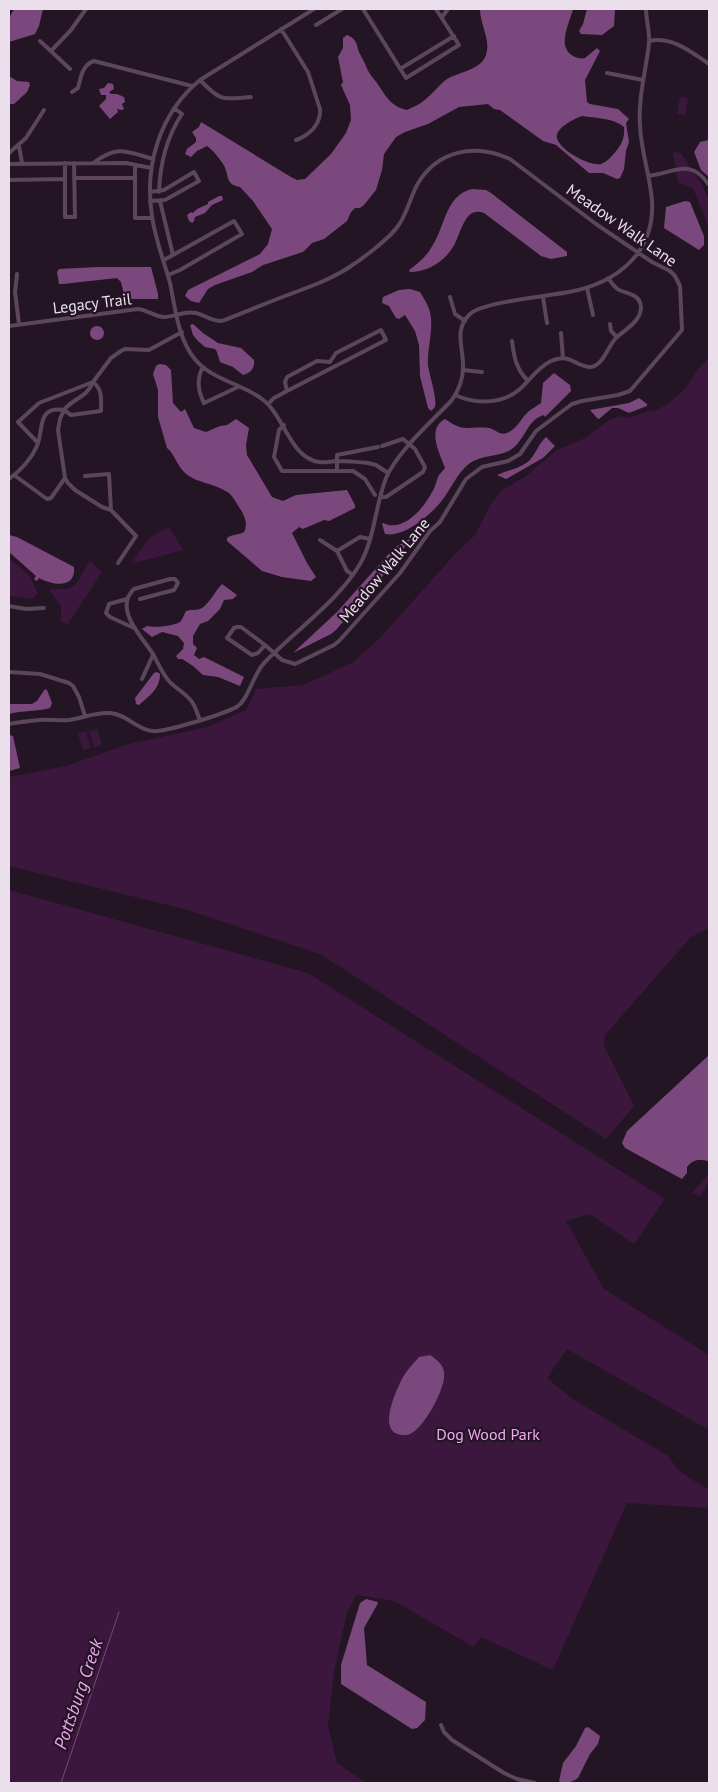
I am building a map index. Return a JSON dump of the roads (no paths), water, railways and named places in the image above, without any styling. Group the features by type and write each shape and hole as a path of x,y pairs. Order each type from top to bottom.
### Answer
{"street":[{"path":"51,51 71,30 86,9"},
{"path":"314,9 200,80 192,86 174,108 160,134 150,168 152,218 182,332 189,351 203,367 258,396 268,404 279,417 295,447 304,455 319,462 368,463 376,465 388,473"},
{"path":"316,25 342,9"},
{"path":"363,9 406,78 460,45 436,9"},
{"path":"442,17 448,9"},
{"path":"9,724 40,720 67,720 98,712 119,714 143,729 156,731 223,713 240,705 257,672 345,585 363,558 388,473 410,445 455,395 460,384 463,370 459,336 464,321 470,314 480,308 587,288 608,278 630,263 639,253 645,242 652,219 652,201 640,126 640,103 649,41 646,9"},
{"path":"281,29 308,72 320,108 316,125 305,137 296,140"},
{"path":"400,69 454,36"},
{"path":"649,41 662,40 680,45 709,64"},
{"path":"40,41 70,69"},
{"path":"72,92 78,88 86,65 94,62 192,86"},
{"path":"607,73 643,80"},
{"path":"200,80 222,98 231,100 251,97"},
{"path":"159,192 160,168 165,148 175,124 182,114 174,108"},
{"path":"9,153 26,138 44,110"},
{"path":"18,146 22,163"},
{"name":"Meadow Walk Lane","path":"177,315 195,312 211,320 222,321 337,275 393,232 424,175 439,161 460,152 484,150 498,153 510,159 596,224 652,262 670,271 678,280 683,326 679,335 634,387 625,394 618,396 572,404 536,431 520,454 508,461 488,464 466,479 445,516 430,531 400,573 334,645 295,664 286,662 275,653"},
{"path":"93,163 106,154 119,151 152,159"},
{"path":"65,163 66,217 75,217 74,163"},
{"path":"9,164 126,163 150,168"},
{"path":"135,165 135,218 152,218"},
{"path":"648,176 680,168 690,169 698,172 709,185"},
{"path":"150,192 159,192 194,172 199,181 165,200 150,201"},
{"path":"75,178 135,178"},
{"path":"9,180 65,179"},
{"path":"160,201 173,255"},
{"path":"164,260 234,221 242,234 168,275"},
{"path":"17,274 15,292 19,324"},
{"path":"455,395 472,401 495,400 515,393 544,365 555,359 572,359 585,366 593,366 600,361 617,337 635,321 641,307 635,296 618,289 608,278"},
{"path":"587,288 593,315"},
{"path":"450,297 455,314 464,321"},
{"path":"543,297 547,323"},
{"name":"Legacy Trail","path":"9,326 138,309 149,311 162,317 177,315"},
{"path":"610,324 612,331 617,337"},
{"path":"268,404 274,398 386,340 381,330 336,353 330,362 317,361 287,377 284,382 287,391"},
{"path":"118,563 136,536 112,510 102,507 75,490 68,483 65,478 58,425 64,410 68,405 83,397 111,358 125,349 149,350 182,332"},
{"path":"561,333 563,358"},
{"path":"512,341 516,364 519,371 528,381"},
{"path":"203,367 197,376 200,394 204,403 238,387"},
{"path":"463,370 482,372"},
{"path":"9,479 19,472 38,444 41,434 41,422 50,412 57,409 64,410 71,415 101,411 100,387 93,382"},
{"path":"38,444 18,422 39,403 93,382"},
{"path":"284,425 279,430 274,457 282,471 348,470 359,474 375,495"},
{"path":"337,470 336,455 403,439 415,449 425,467 423,472 386,497 380,497"},
{"path":"86,476 110,474 112,510"},
{"path":"14,476 47,499 50,498 65,478"},
{"path":"337,551 360,537 370,539"},
{"path":"320,540 337,551 347,571 353,575"},
{"path":"134,628 110,617 106,613 109,604 127,599 134,589 170,579 175,579 178,584 174,590 140,600"},
{"path":"127,599 129,617 134,628 170,682 193,703 200,720"},
{"path":"9,606 26,609 44,608"},
{"path":"265,645 258,653 252,655 227,638 234,628 241,628 265,645 275,653"},
{"path":"142,679 153,655"},
{"path":"9,672 40,674 69,683 73,686 79,697 85,716"},
{"path":"440,1725 452,1740 504,1773 517,1779 535,1783"}],"waterway":[{"name":"Pottsburg Creek","path":"61,1783 119,1612"}],"park label":[{"name":"Dog Wood Park","path":"488,1434"}]}
